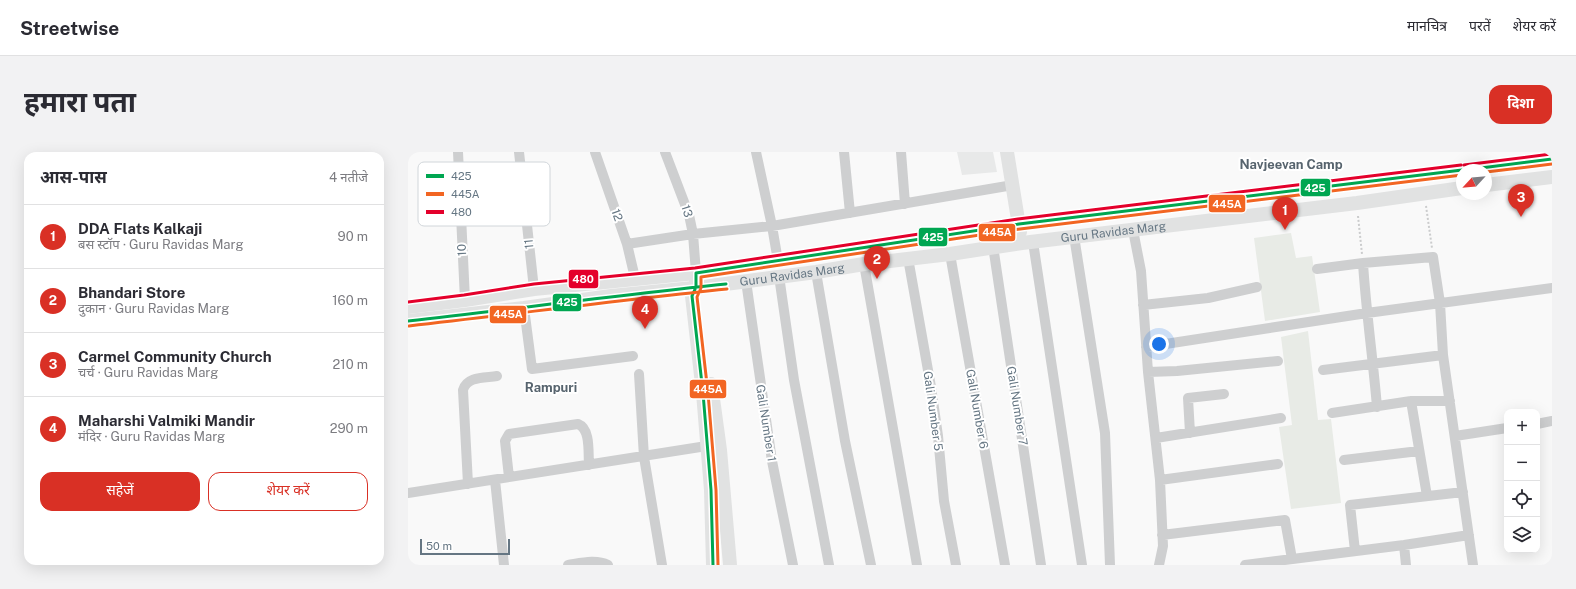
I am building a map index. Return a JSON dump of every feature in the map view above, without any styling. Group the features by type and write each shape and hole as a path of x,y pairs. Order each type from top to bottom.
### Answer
{"main road":[{"path":"1007,152 1019,224 1027,242"},
{"path":"1492,167 1552,159"},
{"name":"Guru Ravidas Marg","path":"408,307 534,289 696,273 1019,224 1456,171"},
{"path":"1492,184 1552,176"},
{"name":"Guru Ravidas Marg","path":"408,321 746,281 908,258 950,254 993,246 1357,203 1456,189"},
{"path":"696,273 696,287 692,296 730,565"},
{"path":"713,445 711,490 713,565"}],"street":[{"name":"10","path":"458,152 458,162"},
{"name":"11","path":"519,152 520,162"},
{"name":"12","path":"595,152 628,244 635,278"},
{"name":"13","path":"665,152 689,215 693,234 696,273"},
{"path":"756,152 778,261"},
{"path":"844,152 850,213"},
{"path":"901,152 905,204"},
{"path":"628,244 693,234 772,226 1013,185"},
{"name":"10","path":"461,226 464,300"},
{"name":"11","path":"527,226 534,289"},
{"path":"1133,230 1141,271 1148,372 1160,480 1162,546 1159,565"},
{"path":"1074,236 1105,433 1110,565"},
{"path":"1027,242 1082,565"},
{"name":"Gali Number 7","path":"993,246 1041,565"},
{"name":"Gali Number 6","path":"950,254 1005,565"},
{"path":"1317,269 1363,263 1434,257 1440,303 1443,355 1473,565"},
{"name":"Gali Number 5","path":"908,258 931,387 938,436 944,501 956,565"},
{"path":"1363,263 1377,407"},
{"path":"864,264 917,565"},
{"path":"816,272 846,448 871,565"},
{"path":"779,276 794,380 829,565"},
{"name":"Gali Number 1","path":"746,281 772,461 793,565"},
{"path":"1143,305 1208,298 1257,287"},
{"path":"1146,346 1367,313 1552,288"},
{"path":"524,308 532,369 633,356"},
{"path":"1323,370 1443,355"},
{"path":"1148,372 1177,371 1278,361"},
{"path":"639,374 644,457 662,565"},
{"path":"468,484 463,390 465,384 469,381 497,376"},
{"path":"1190,433 1188,398 1224,394"},
{"path":"1332,413 1411,401 1450,401"},
{"path":"1411,401 1427,496"},
{"path":"1156,438 1281,418"},
{"path":"1540,423 1552,421"},
{"path":"509,477 505,441 509,434 578,424 582,425 586,431 589,465"},
{"path":"1455,436 1504,428"},
{"path":"408,493 713,445"},
{"path":"1344,460 1419,451"},
{"path":"1160,480 1278,464"},
{"path":"495,480 504,565"},
{"path":"1355,551 1350,505 1463,492"},
{"path":"1162,535 1286,520 1292,559"},
{"path":"1245,565 1278,563 1292,559 1404,546 1469,535"},
{"path":"1404,546 1406,565"},
{"path":"568,565 592,562 602,562 608,565"}],"path":[{"path":"1424,193 1434,257"},
{"path":"1357,203 1363,263"}],"shaded area":[{"path":"957,152 993,152 997,172 962,175"},
{"path":"1291,233 1296,258 1312,256 1320,312 1265,321 1254,238"},
{"path":"1308,331 1318,420 1331,419 1341,503 1291,509 1279,427 1292,425 1281,337"}],"transit line":[{"name":"480","path":"1472,164 1551,154"},
{"name":"425","path":"1492,167 1552,159"},
{"name":"445A","path":"1492,171 1552,164"},
{"name":"480","path":"408,302 534,284 695,268 1018,219 1456,166"},
{"name":"425","path":"713,565 711,490 703,393 692,296 696,287 696,273 1019,224 1456,171"},
{"name":"445A","path":"718,565 716,490 708,393 697,297 701,288 701,277 1020,229 1456,176"},
{"name":"425","path":"408,321 726,284"},
{"name":"445A","path":"409,326 727,289"}],"place":[{"name":"Carmel Community Church","path":"1521,217"},
{"name":"DDA Flats Kalkaji","path":"1285,230"},
{"name":"Bhandari Store","path":"877,279"},
{"name":"Maharshi Valmiki Mandir","path":"645,329"}],"district":[{"name":"Navjeevan Camp","path":"1291,164"},
{"name":"Rampuri","path":"551,387"}]}
